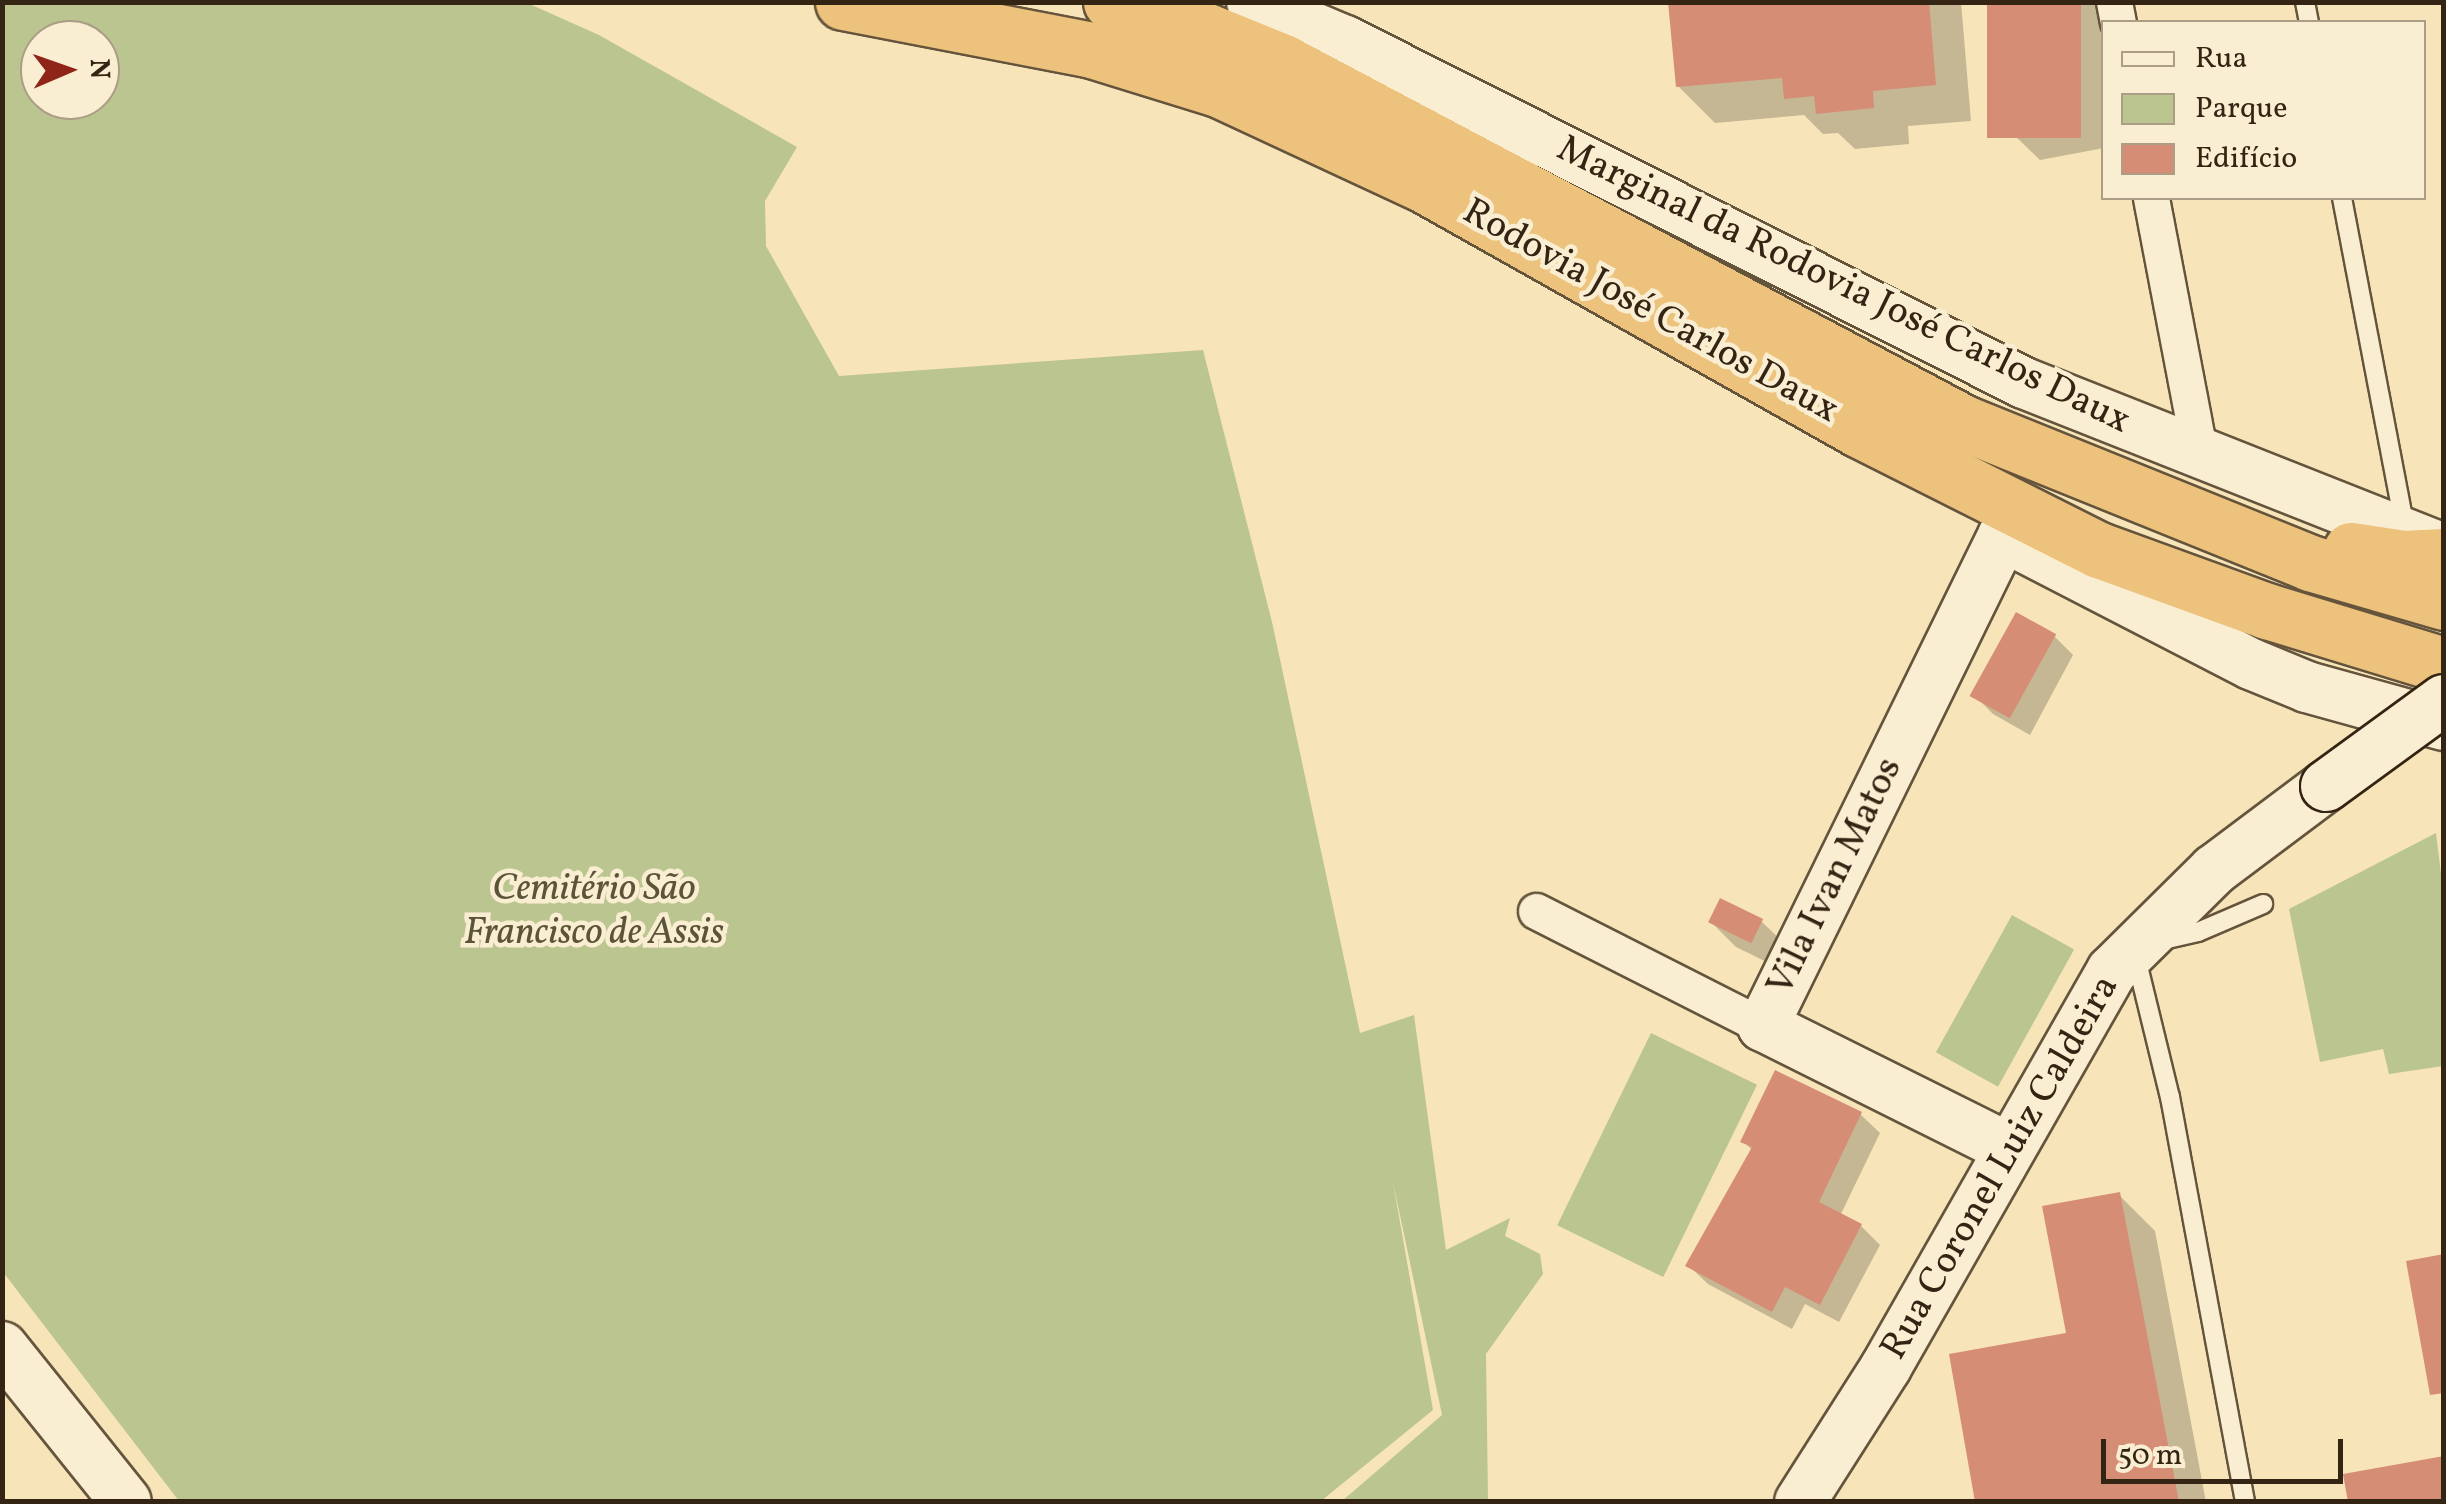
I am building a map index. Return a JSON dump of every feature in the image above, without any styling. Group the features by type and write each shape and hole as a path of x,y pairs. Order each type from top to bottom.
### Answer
{"highway":[{"name":"Rodovia José Carlos Daux","path":"843,2 1092,50 1236,97 1423,184 1860,430 2099,550 2267,611 2444,665"},
{"name":"Rodovia José Carlos Daux","path":"1110,2 1197,27 1283,62 1964,423 2310,563 2444,602"},
{"path":"1860,430 2003,536"},
{"path":"2206,522 2404,558 2431,546"}],"main road":[{"name":"Marginal da Rodovia José Carlos Daux","path":"1252,2 1345,41 2024,382 2431,546"},
{"path":"2003,536 2250,664 2307,687 2444,725"},
{"name":"Vila Ivan Matos","path":"2003,536 1763,1026 2008,1148"},
{"name":"Rua Coronel Luiz Caldeira","path":"1800,1502 1886,1367 2088,1006 2134,948 2214,870 2444,700"},
{"path":"2,1346 126,1502"}],"street":[{"path":"2152,200 2200,454"},
{"path":"1536,911 1763,1026"}],"lane":[{"path":"2343,200 2431,546"},
{"path":"2244,1502 2170,1097 2134,948 2198,932 2263,904"}],"green space":[{"name":"Cemitério São Francisco de Assis","path":"525,2 599,35 797,147 765,201 766,246 839,376 1203,350 1272,622 1360,1033 1414,1015 1446,1250 1510,1218 1505,1236 1540,1254 1543,1274 1486,1354 1488,1501 1342,1501 1442,1415 1393,1182 1433,1410 1321,1501 179,1501 3,1272 3,3"},
{"path":"2436,833 2444,898 2443,1066 2389,1074 2383,1049 2320,1062 2289,909"},
{"path":"2012,915 2074,949 1998,1087 1936,1052"},
{"path":"1651,1033 1757,1085 1663,1277 1557,1225"}],"building":[{"path":"1668,2 1929,2 1936,85 1873,91 1874,108 1816,114 1814,96 1784,99 1782,78 1676,87"},
{"path":"1987,2 2081,2 2081,138 1987,138"},
{"path":"2016,612 2056,634 2010,718 1969,696"},
{"path":"1720,898 1763,919 1751,943 1708,922"},
{"path":"1775,1070 1862,1112 1819,1202 1862,1224 1820,1305 1785,1287 1772,1312 1685,1266 1752,1147 1740,1142"},
{"path":"2120,1192 2179,1502 1975,1502 1949,1354 2066,1333 2042,1206"},
{"path":"2444,1254 2444,1393 2430,1395 2406,1261"},
{"path":"2444,1456 2444,1502 2348,1502 2343,1474"}]}
